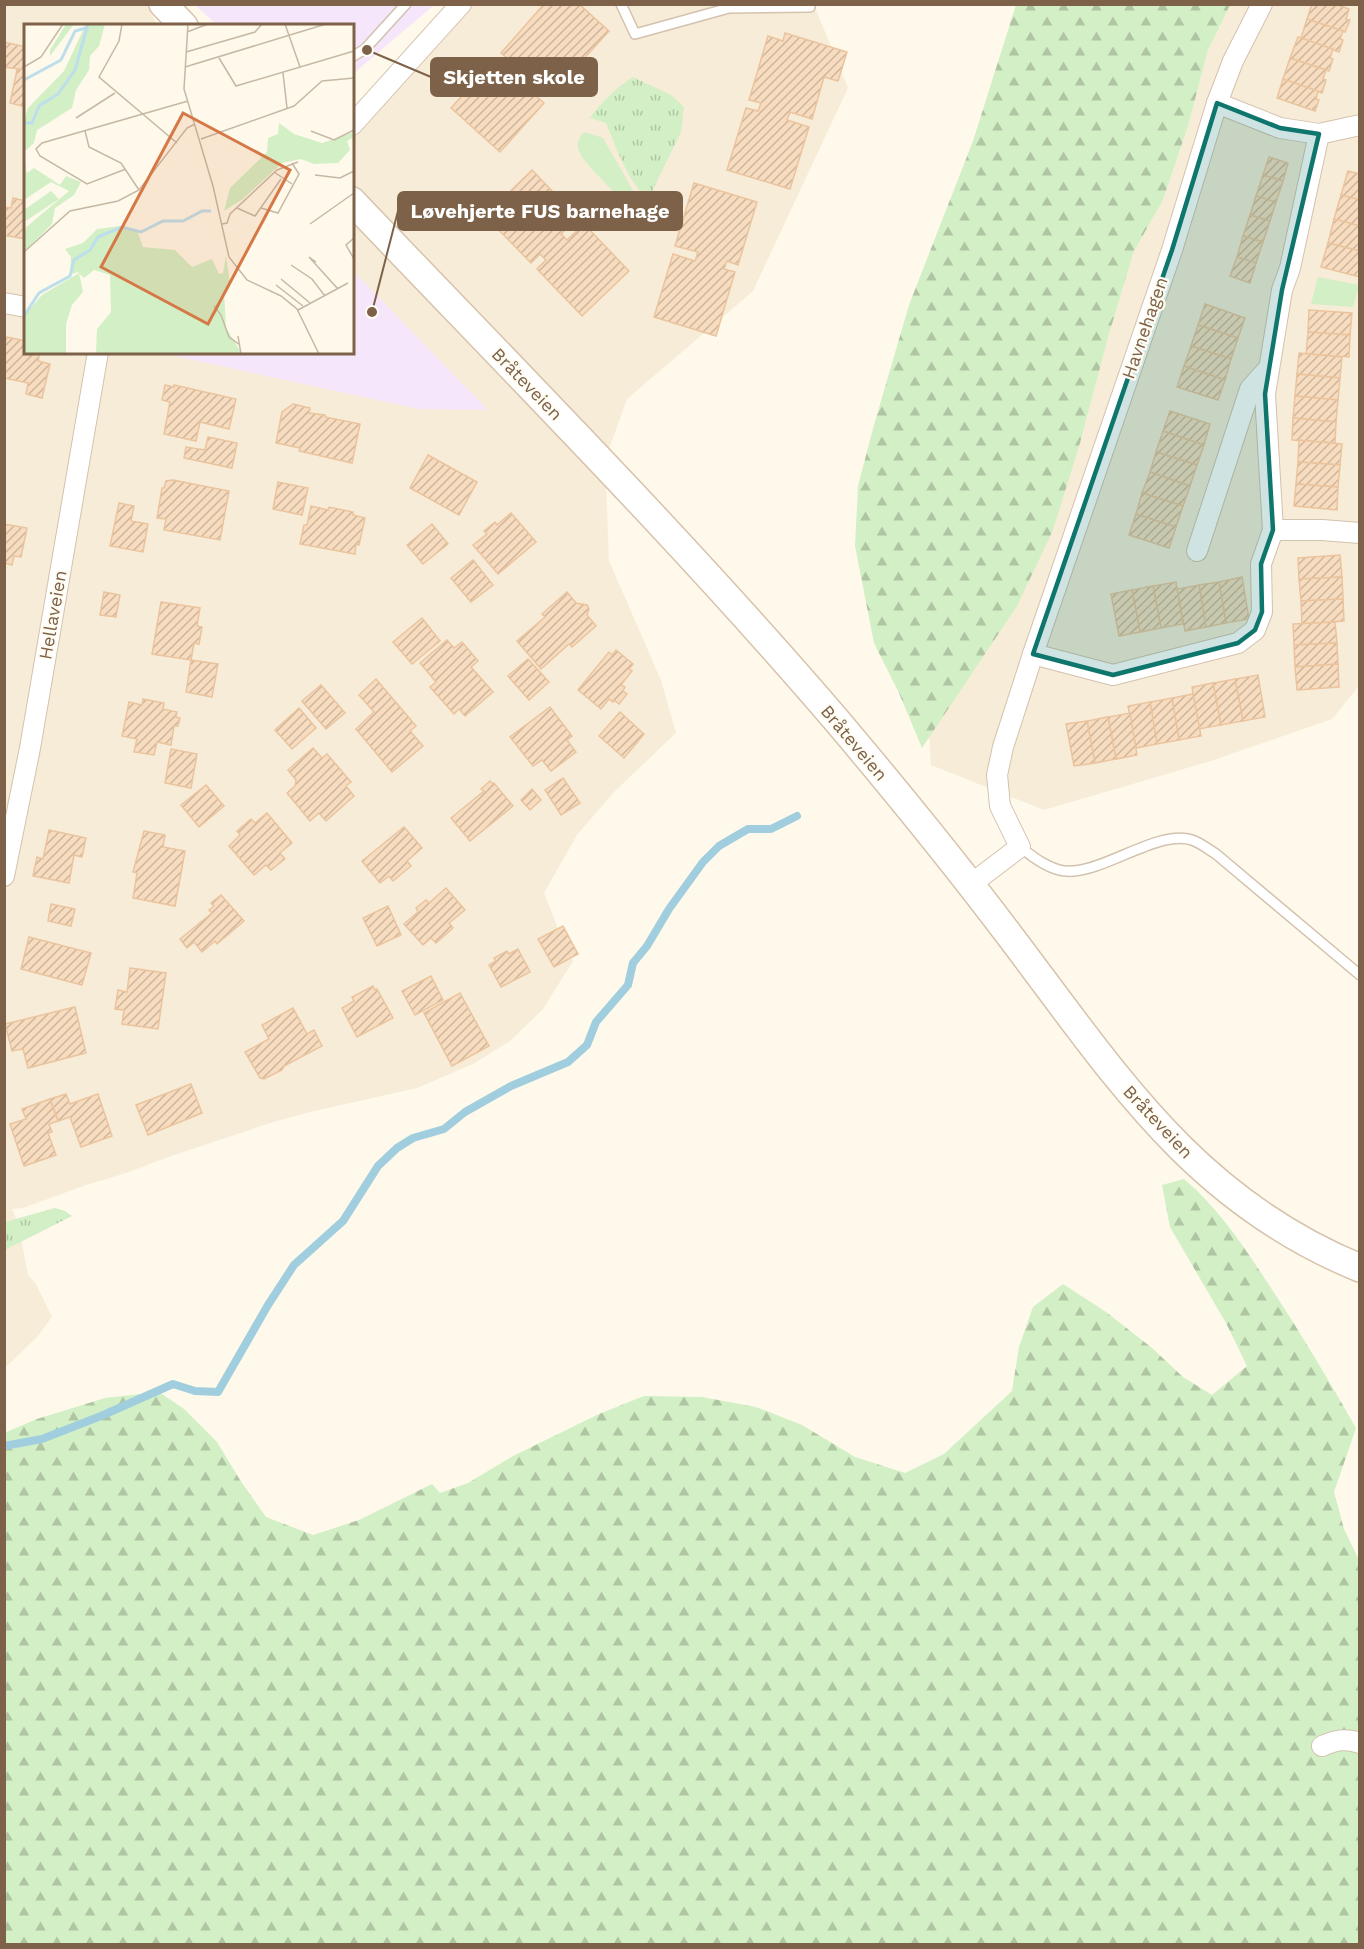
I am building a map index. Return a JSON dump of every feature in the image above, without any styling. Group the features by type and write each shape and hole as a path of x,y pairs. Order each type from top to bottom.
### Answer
{"main road":[{"path":"163,4 182,24"},
{"name":"Bråteveien","path":"354,203 653,516 745,616 878,770 970,885 1118,1079 1169,1138 1216,1182 1260,1216 1317,1250 1359,1268"}],"street":[{"path":"354,123 461,4"},
{"name":"Havnehagen","path":"1020,847 1000,806 997,775 1003,747 1172,250 1217,103 1233,61 1262,4"},
{"path":"1217,103 1280,128 1318,134 1359,124"},
{"path":"1033,654 1113,675 1238,643 1255,630 1262,612 1261,564 1273,530 1264,394 1282,290 1290,268 1318,134"},
{"path":"4,303 24,307"},
{"name":"Hellaveien","path":"4,876 31,738 98,354"},
{"path":"1197,551 1250,389 1268,369"},
{"path":"1273,530 1359,533"},
{"path":"970,885 1020,847"},
{"path":"1322,1746 1333,1741 1347,1739 1359,1743"}],"lane":[{"path":"354,56 365,49 406,4"},
{"path":"621,4 635,34 729,8 810,7"},
{"path":"1020,847 1045,866 1061,871 1087,869 1168,840 1195,841 1216,854 1359,975"}],"highlighted area":[{"path":"1217,103 1280,128 1319,134 1282,290 1265,394 1273,530 1261,564 1262,612 1255,630 1238,643 1113,675 1033,654 1172,250"}],"shaded area":[{"path":"5,5 147,5 156,24 24,24 24,354 354,354 354,124 469,5 814,5 848,88 753,291 627,399 605,460 609,561 661,680 676,733 614,792 577,835 544,893 573,961 543,1009 510,1041 475,1063 417,1088 270,1123 23,1208 12,1209 18,1223 28,1275 36,1284 52,1317 37,1337 5,1368"},
{"path":"195,5 434,5 354,73 354,24 216,24"},
{"path":"1230,5 1359,5 1359,686 1332,719 1211,761 1044,810 931,765 929,736 1080,443 1134,251 1163,200 1188,126 1208,50"},
{"path":"354,272 488,410 419,409 166,354 354,354"}],"green space":[{"path":"1016,5 1230,5 1208,50 1188,126 1163,200 1134,251 1053,530 1017,606 922,748 899,693 874,643 855,546 858,486 909,305 973,141"},
{"path":"633,77 671,95 684,107 681,132 648,200 628,174 606,123 590,118 609,96"},
{"path":"585,132 603,138 636,196 621,199 587,163 578,147 579,139"},
{"path":"1318,277 1359,285 1353,307 1311,304"},
{"path":"1184,1179 1218,1213 1247,1252 1323,1371 1356,1428 1334,1492 1344,1529 1359,1560 1359,1944 5,1944 4,1433 37,1419 105,1398 159,1392 184,1409 217,1442 266,1517 313,1535 359,1520 432,1484 440,1493 468,1483 513,1456 599,1414 644,1396 702,1397 756,1407 802,1425 855,1457 905,1473 944,1454 1012,1391 1019,1347 1033,1307 1063,1284 1106,1312 1152,1348 1183,1377 1212,1395 1247,1366 1226,1323 1170,1227 1162,1185"},
{"path":"55,1208 72,1216 5,1250 5,1222"}],"building":[{"path":"544,4 579,4 609,31 550,96 529,78 524,85 544,103 500,152 451,108 495,59 502,65 508,59 501,53"},
{"path":"1312,4 1335,4 1349,9 1346,19 1350,20 1345,32 1307,19"},
{"path":"1307,19 1343,31 1339,52 1301,38"},
{"path":"785,33 847,52 838,81 824,77 812,119 790,112 787,120 809,127 790,189 727,170 746,108 758,111 761,103 749,100 768,36 783,41"},
{"path":"1298,37 1333,49 1329,71 1290,58"},
{"path":"4,42 24,47 24,70 4,67"},
{"path":"1290,58 1326,70 1322,93 1283,79"},
{"path":"17,70 24,70 24,106 10,103"},
{"path":"1283,79 1318,91 1316,99 1319,100 1315,111 1277,98"},
{"path":"1269,157 1288,163 1283,181 1263,175"},
{"path":"532,170 578,218 561,234 567,240 584,224 629,271 582,316 537,269 546,260 540,254 531,263 485,216"},
{"path":"1348,171 1360,174 1360,200 1341,195"},
{"path":"1263,175 1283,181 1276,202 1256,196"},
{"path":"694,183 757,202 738,265 727,261 724,269 735,272 716,336 654,317 673,254 695,261 698,252 675,246"},
{"path":"1341,195 1360,200 1360,226 1334,219"},
{"path":"1256,196 1276,202 1270,221 1250,215"},
{"path":"13,198 24,201 24,239 4,235 4,207 11,208"},
{"path":"1250,215 1270,221 1263,242 1243,236"},
{"path":"1334,219 1360,226 1360,251 1328,243"},
{"path":"1243,236 1263,242 1256,263 1237,257"},
{"path":"1328,243 1360,251 1360,277 1321,267"},
{"path":"1237,257 1256,263 1250,283 1230,276"},
{"path":"1205,304 1245,318 1238,338 1198,325"},
{"path":"1309,310 1352,313 1350,335 1308,332"},
{"path":"1198,325 1238,338 1231,359 1191,346"},
{"path":"1308,332 1350,335 1349,357 1306,354"},
{"path":"7,337 24,341 24,354 40,354 38,361 50,364 42,398 26,394 28,383 4,378 4,347"},
{"path":"1191,346 1231,359 1225,380 1184,366"},
{"path":"1299,353 1342,357 1340,378 1297,374"},
{"path":"1184,366 1225,380 1218,400 1177,387"},
{"path":"1297,374 1340,378 1338,400 1295,396"},
{"path":"165,385 236,399 229,429 200,422 196,441 164,434 170,402 162,400"},
{"path":"1295,396 1338,400 1336,422 1293,418"},
{"path":"293,404 310,408 309,413 360,424 352,463 299,451 300,448 276,443 282,412"},
{"path":"1170,411 1210,424 1204,445 1163,431"},
{"path":"1293,418 1336,422 1335,443 1292,440"},
{"path":"1163,431 1204,445 1197,465 1156,452"},
{"path":"208,437 237,443 232,468 184,458 186,447 205,450"},
{"path":"1299,440 1342,444 1340,465 1298,462"},
{"path":"1156,452 1197,465 1190,486 1150,472"},
{"path":"428,455 477,482 459,515 410,488"},
{"path":"1298,462 1340,465 1338,487 1296,484"},
{"path":"1150,472 1190,486 1183,506 1142,493"},
{"path":"173,480 229,491 220,540 164,530 166,519 157,518 162,488 166,481"},
{"path":"278,482 308,488 302,515 273,509"},
{"path":"1296,484 1338,487 1337,510 1294,506"},
{"path":"1142,493 1183,506 1176,527 1136,514"},
{"path":"119,503 134,506 131,521 148,524 143,552 110,546"},
{"path":"311,506 353,512 353,515 365,518 355,554 300,544"},
{"path":"511,513 536,542 498,574 473,545 487,534 484,531 495,522 497,525"},
{"path":"1136,514 1176,527 1169,548 1129,535"},
{"path":"4,524 27,528 21,557 14,556 12,565 4,563"},
{"path":"432,524 448,544 423,564 407,545"},
{"path":"1340,555 1342,577 1299,579 1298,558"},
{"path":"473,560 493,585 471,602 451,578"},
{"path":"1242,577 1249,619 1226,623 1219,582"},
{"path":"1342,577 1343,599 1301,601 1299,579"},
{"path":"1176,582 1183,624 1161,628 1153,586"},
{"path":"1219,582 1226,623 1206,627 1199,585"},
{"path":"1199,585 1206,627 1185,631 1177,589"},
{"path":"1153,586 1161,628 1140,632 1132,590"},
{"path":"1132,590 1140,632 1119,636 1111,594"},
{"path":"104,592 120,595 116,617 100,615"},
{"path":"567,592 576,603 587,605 589,609 587,615 596,626 572,647 569,644 541,669 517,641 545,617 542,614"},
{"path":"1343,599 1344,621 1302,624 1301,601"},
{"path":"161,602 200,608 197,626 202,627 199,644 194,643 191,660 152,654"},
{"path":"422,618 440,641 412,664 393,642"},
{"path":"1335,622 1337,643 1294,645 1293,624"},
{"path":"447,640 454,648 462,642 478,661 471,667 493,692 465,716 459,709 454,714 430,687 436,682 420,663"},
{"path":"1337,643 1338,664 1295,667 1294,645"},
{"path":"616,650 633,664 629,669 632,671 621,685 625,687 623,691 627,694 619,704 609,699 601,709 578,690 609,652 612,655"},
{"path":"528,659 549,682 529,700 508,676"},
{"path":"191,660 218,664 212,697 186,692"},
{"path":"1338,664 1339,687 1297,690 1295,667"},
{"path":"1258,675 1265,717 1243,721 1235,679"},
{"path":"376,679 416,726 410,731 423,746 392,772 356,729 374,712 359,695"},
{"path":"1235,679 1243,721 1221,725 1213,683"},
{"path":"1213,683 1221,725 1199,729 1192,687"},
{"path":"321,685 345,713 326,729 302,701"},
{"path":"1193,694 1201,736 1179,740 1172,698"},
{"path":"1172,698 1179,740 1157,744 1150,702"},
{"path":"143,699 164,703 163,709 177,712 176,717 180,718 178,726 174,726 171,745 157,742 154,755 134,752 137,739 122,736 129,702 142,705"},
{"path":"1150,702 1157,744 1136,748 1128,706"},
{"path":"550,707 572,736 567,740 576,752 551,771 542,760 533,766 510,737"},
{"path":"299,708 316,728 292,749 275,730"},
{"path":"620,712 644,734 624,758 599,736"},
{"path":"1130,713 1137,755 1116,759 1108,717"},
{"path":"1108,717 1116,759 1095,763 1087,721"},
{"path":"1087,721 1095,763 1074,766 1066,724"},
{"path":"313,748 322,758 327,754 351,782 346,786 354,796 326,821 319,813 310,821 287,793 295,786 296,780 288,770"},
{"path":"171,749 197,754 191,788 165,783"},
{"path":"563,778 580,803 561,815 545,790"},
{"path":"490,781 513,806 470,841 451,818 484,791 481,789"},
{"path":"206,785 224,806 199,827 181,805"},
{"path":"532,789 541,800 530,810 521,800"},
{"path":"267,813 292,843 280,853 285,859 271,870 266,865 254,875 229,846 240,835 237,831 251,819 255,823"},
{"path":"404,827 422,848 407,861 411,866 393,881 389,876 380,883 362,861"},
{"path":"49,830 86,838 82,857 74,855 69,883 33,876 37,857 43,859"},
{"path":"144,831 165,835 163,847 185,851 175,906 133,898 137,873 133,872"},
{"path":"446,888 465,910 449,923 453,928 436,943 431,938 423,945 404,924 418,912 416,908 426,900 429,903"},
{"path":"221,895 244,921 217,944 215,941 202,952 194,942 187,948 180,939 212,913 209,910 214,906 211,903"},
{"path":"51,904 75,909 71,926 48,921"},
{"path":"388,906 401,935 377,946 363,918"},
{"path":"563,926 578,954 554,967 538,939"},
{"path":"29,937 91,953 82,985 21,969"},
{"path":"518,949 530,972 501,987 489,965 496,961 494,958 507,951 509,954"},
{"path":"130,968 166,973 158,1029 122,1024 124,1010 115,1009 118,990 127,992"},
{"path":"431,976 443,1000 415,1015 402,991"},
{"path":"373,986 375,990 377,989 393,1018 357,1037 342,1008 354,1001 352,997"},
{"path":"460,993 489,1046 452,1066 424,1013"},
{"path":"75,1007 86,1053 28,1068 23,1049 12,1051 5,1024"},
{"path":"293,1008 307,1034 314,1030 322,1046 284,1066 282,1070 264,1079 260,1078 245,1052 269,1039 262,1025"},
{"path":"191,1084 202,1113 148,1135 136,1105"},
{"path":"66,1094 70,1104 98,1094 112,1136 81,1147 70,1117 58,1121 50,1099"},
{"path":"50,1099 58,1121 49,1124 52,1132 48,1133 56,1155 24,1166 10,1124 26,1119 22,1109"}],"waterway":[{"path":"4,1446 42,1439 173,1384 195,1391 218,1392 294,1265 343,1221 378,1166 397,1148 413,1138 444,1129 465,1112 511,1086 568,1062 587,1045 596,1022 628,985 633,963 647,946 669,909 703,862 719,846 748,829 771,829 797,816"}],"place":[{"name":"Skjetten skole","path":"367,50"},
{"name":"Løvehjerte FUS barnehage","path":"372,312"}]}
